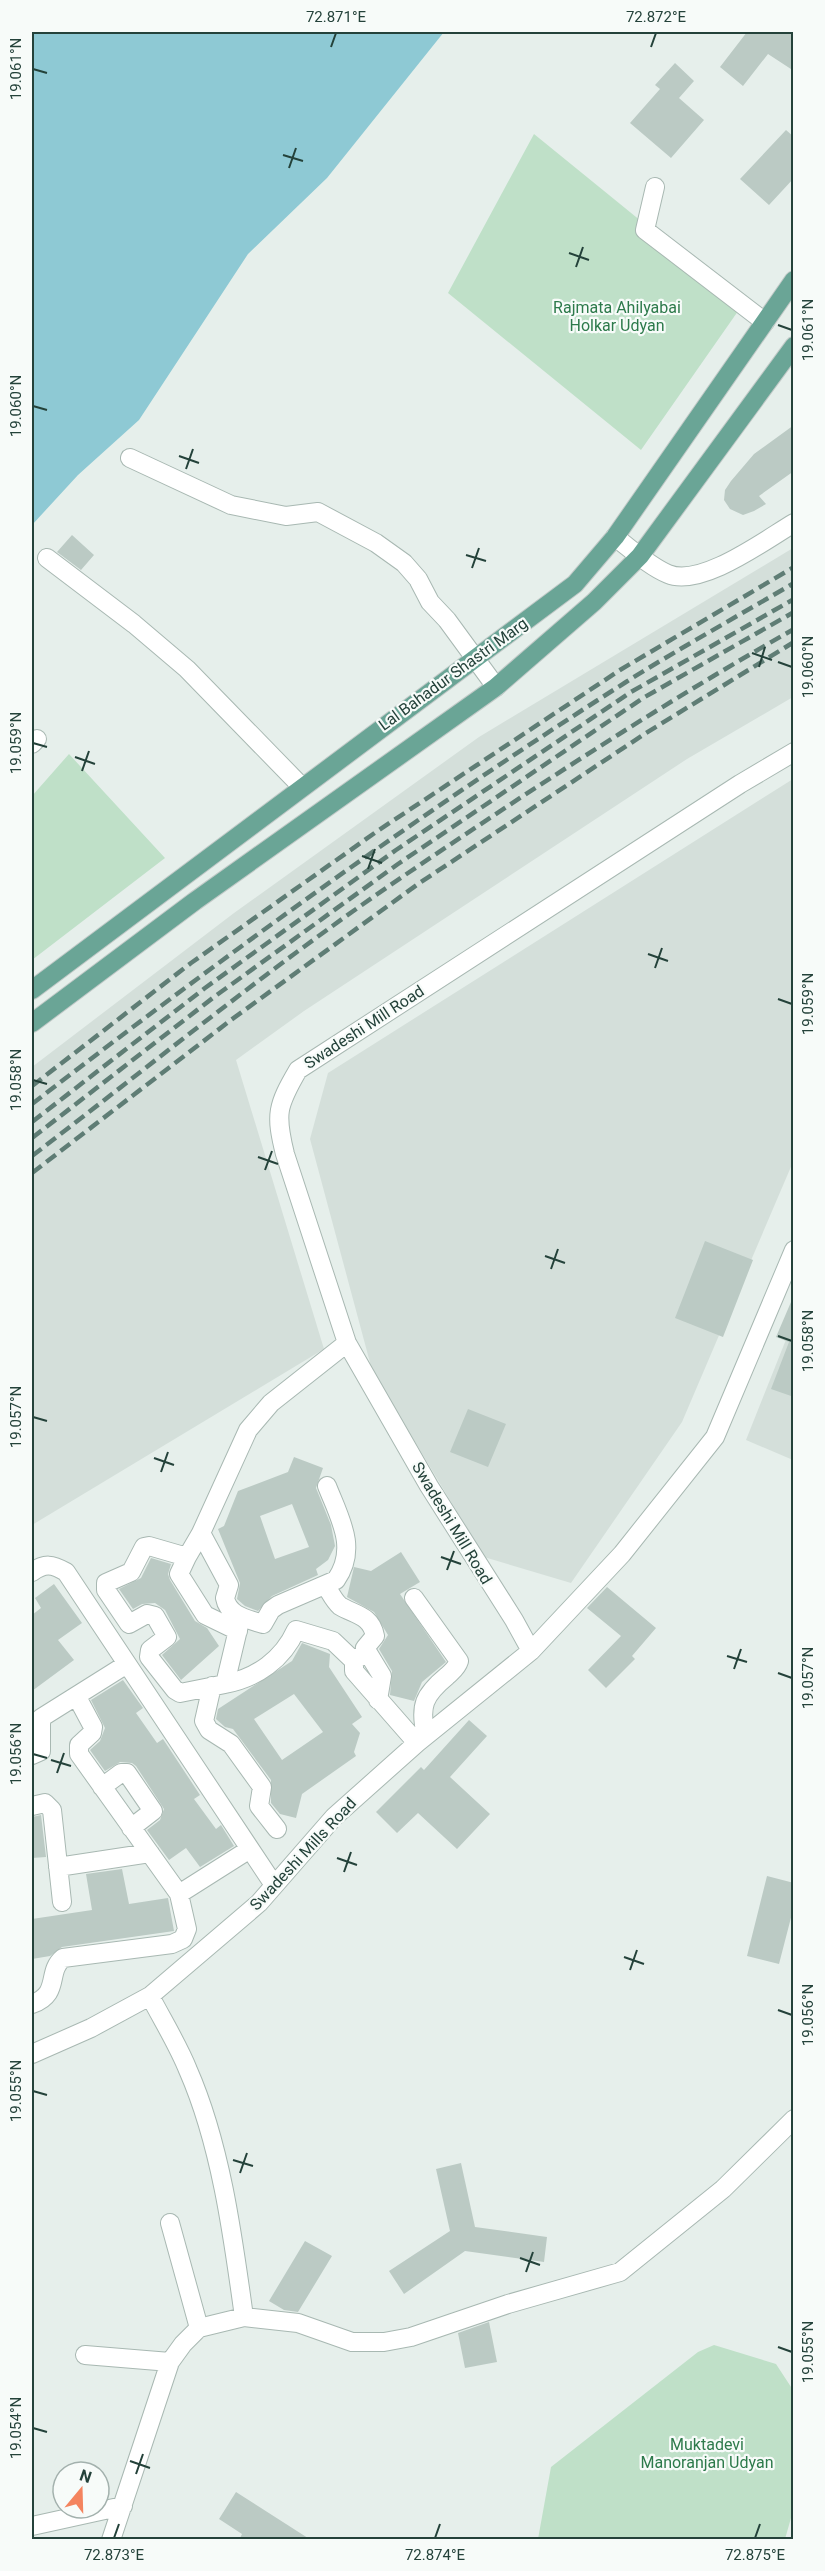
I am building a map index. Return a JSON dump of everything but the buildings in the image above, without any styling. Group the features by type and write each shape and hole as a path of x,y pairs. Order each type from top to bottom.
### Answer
{"main road":[{"name":"Lal Bahadur Shastri Marg","path":"32,990 301,786 575,584 615,537 794,280"},
{"name":"Lal Bahadur Shastri Marg","path":"32,1023 195,901 496,687 594,602 640,556 794,346"},
{"path":"575,584 594,602"},
{"path":"64,965 81,986"}],"street":[{"path":"655,187 645,230 765,321"},
{"path":"130,458 231,505 286,516 318,512 376,543 404,563 418,579 430,602 496,687"},
{"path":"615,537 668,574 682,578 721,566 794,523"},
{"path":"47,558 134,624 187,669 301,786"},
{"name":"Swadeshi Mill Road","path":"531,1651 514,1620 429,1486 347,1343 316,1254 278,1126 281,1099 298,1070 740,784 794,752"},
{"name":"Swadeshi Mills Road","path":"32,2054 91,2028 150,1996 259,1904 334,1817 421,1739 531,1651 622,1554 715,1437 794,1250"},
{"path":"347,1343 271,1403 248,1430 201,1533 179,1574 205,1615 240,1624 263,1624 296,1630 333,1641 360,1657 382,1676 378,1700 421,1739"},
{"path":"263,1624 271,1610 278,1605 336,1580 348,1557 346,1536 327,1486"},
{"path":"201,1533 229,1585 225,1598 226,1604 240,1624"},
{"path":"187,1557 149,1546 144,1547 131,1572 111,1580 105,1586 129,1624 147,1614 155,1616 166,1637 150,1650 149,1657 175,1690 180,1693 251,1677 279,1657 289,1646 296,1630"},
{"path":"32,1572 42,1565 53,1565 66,1572 274,1885"},
{"path":"326,1586 337,1602 361,1613 375,1632 375,1636 360,1657"},
{"path":"414,1598 459,1661 457,1667 431,1689 421,1715 421,1739"},
{"path":"240,1624 204,1721 206,1726 231,1744 259,1783 262,1791 259,1806 277,1829"},
{"path":"32,1755 41,1751 43,1744 41,1718 127,1664"},
{"path":"32,2004 43,2000 49,1992 58,1962 63,1958 172,1944 183,1939 187,1929 179,1894 79,1754 79,1745 92,1733 93,1727 77,1697"},
{"path":"102,1787 122,1773 127,1773 153,1810 131,1828"},
{"path":"32,1806 45,1803 52,1810 62,1902"},
{"path":"179,1894 250,1849"},
{"path":"58,1867 150,1853"},
{"path":"150,1996 189,2070 204,2118 231,2221 244,2317"},
{"path":"111,2540 170,2362 199,2328 244,2317 298,2323 352,2342 384,2342 411,2337 508,2304 620,2272 723,2189 794,2119"},
{"path":"170,2223 199,2328"},
{"path":"85,2355 170,2362"},
{"path":"32,2526 123,2506"}],"shaded area":[{"path":"793,548 793,697 687,759 304,1011 236,1060 324,1349 32,1525 32,1067 234,913 479,737"},
{"path":"793,779 793,1162 682,1422 571,1583 484,1557 372,1370 310,1139 328,1073"},
{"path":"793,1322 793,1460 746,1440"}],"green space":[{"name":"Rajmata Ahilyabai Holkar Udyan","path":"534,134 743,304 641,450 448,293"},
{"path":"69,754 165,858 32,960 32,796"},
{"name":"Muktadevi Manoranjan Udyan","path":"714,2345 776,2364 793,2390 793,2511 785,2539 538,2539 551,2467 698,2352"}],"water":[{"path":"32,32 444,32 327,178 248,254 139,420 78,475 32,525"}],"railway":[{"path":"32,1086 191,963 376,832 620,670 794,567"},
{"path":"32,1104 250,940 473,782 626,682 794,583"},
{"path":"32,1122 205,988 396,850 631,692 794,599"},
{"path":"32,1138 214,997 398,864 643,698 794,612"},
{"path":"32,1156 265,976 408,873 598,747 794,629"},
{"path":"32,1173 231,1020 418,884 646,733 794,642"}]}
